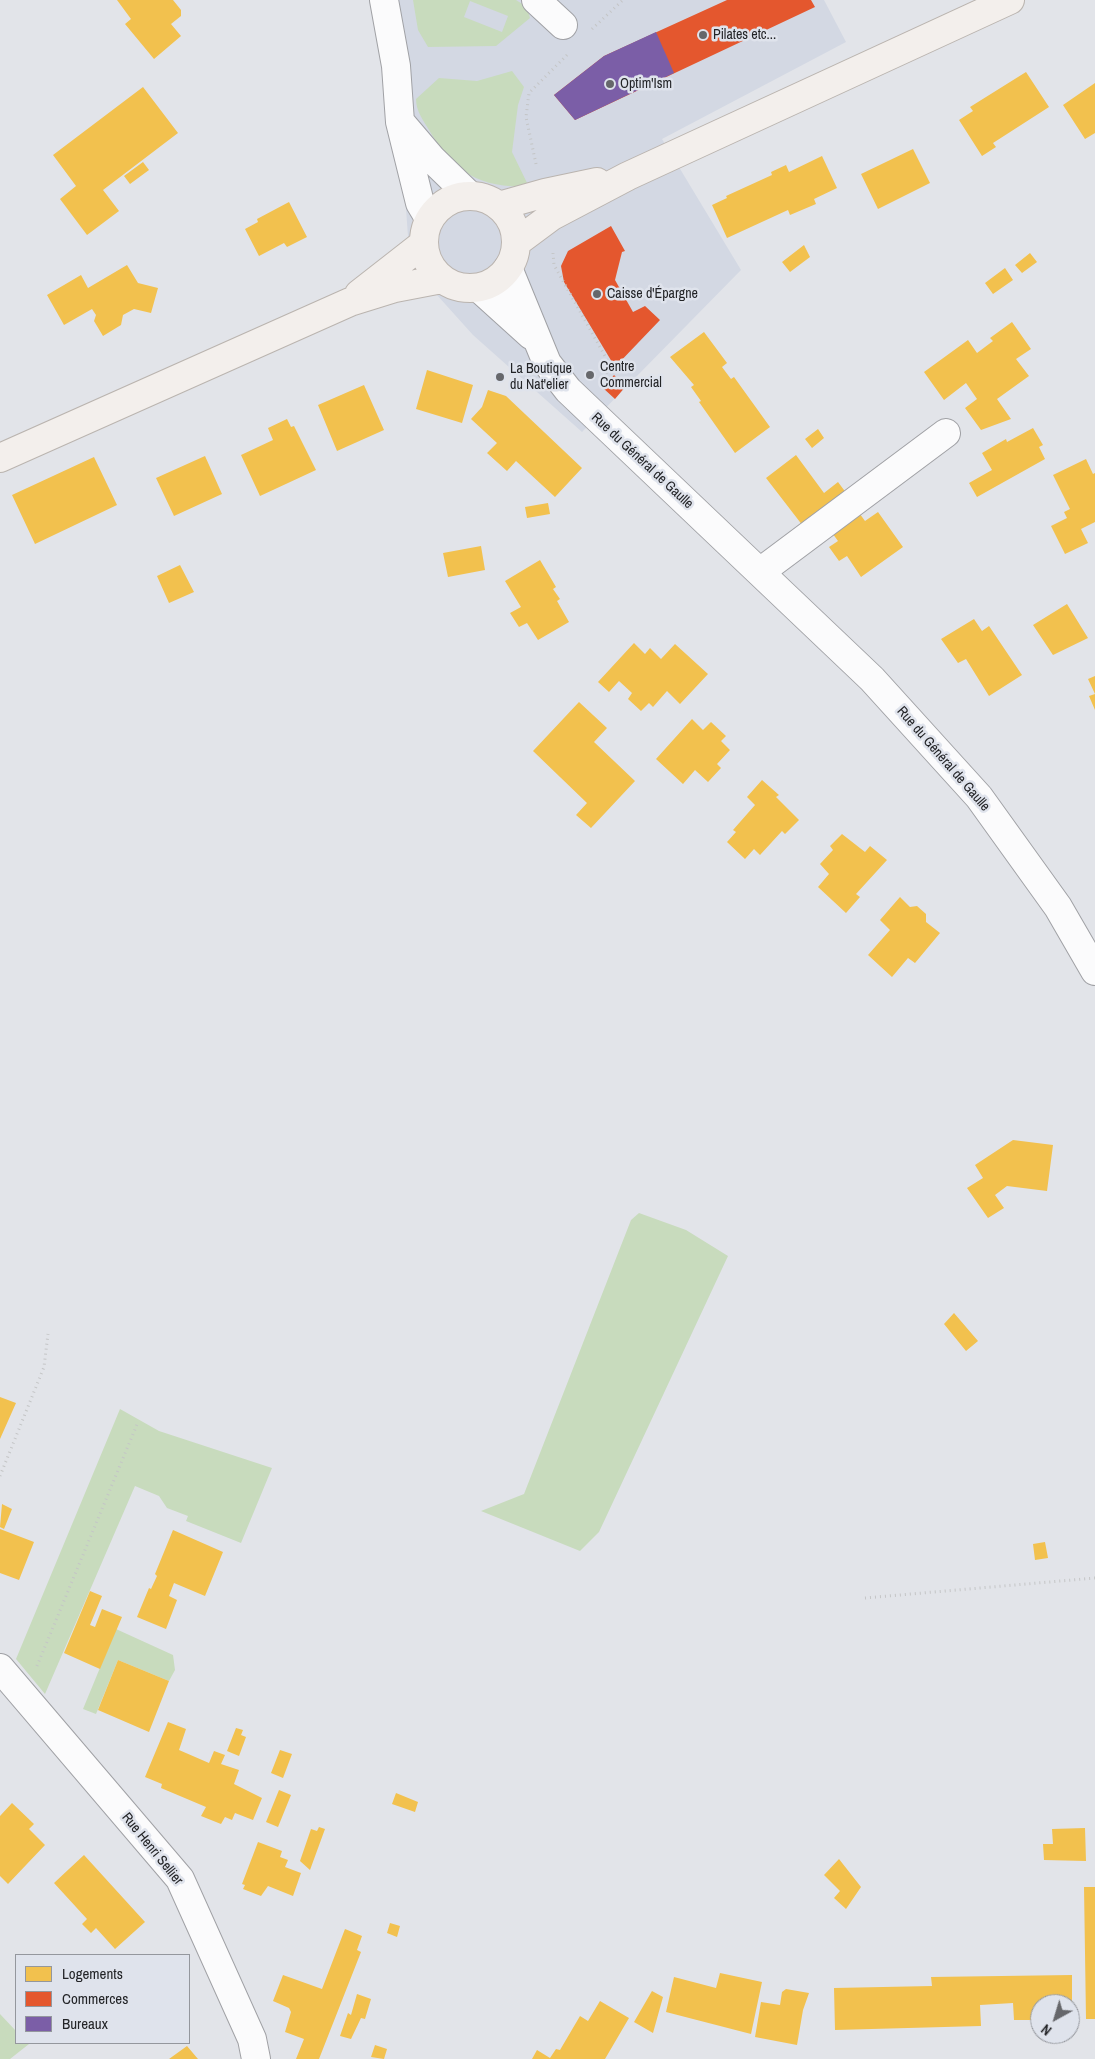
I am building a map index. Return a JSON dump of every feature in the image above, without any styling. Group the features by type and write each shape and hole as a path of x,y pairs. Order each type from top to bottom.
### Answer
{"main road":[{"path":"516,242 552,216 628,176 1010,0"},
{"path":"499,206 545,193 628,176"},
{"path":"350,302 426,231 447,201 469,195 484,197 499,206 512,222 516,242 514,258 496,281 479,288 458,287 442,279 429,264 426,231"},
{"path":"0,458 350,302 395,288 442,279"}],"street":[{"path":"384,0 396,66 400,122 426,231"},
{"path":"536,0 562,25"},
{"path":"400,122 432,159 469,195"},
{"name":"Rue du Général de Gaulle","path":"508,268 547,363 568,390 872,679 979,797 1058,907 1095,971"},
{"name":"Rue du Général de Gaulle","path":"479,288 536,340"},
{"path":"760,572 946,433"},
{"name":"Rue Henri Sellier","path":"0,1668 180,1879 252,2039 256,2059"}],"path":[{"path":"0,1476 44,1367 48,1334"},
{"path":"25,1697 138,1422"},
{"path":"865,1598 1095,1578"}],"shaded area":[{"path":"384,0 824,0 846,42 662,139 741,270 582,432 473,335 410,265 396,66"}],"green space":[{"path":"413,0 516,0 527,7 530,18 496,46 428,47 418,30","holes":["470,1 508,16 502,32 464,17"]},
{"path":"512,71 524,87 518,105 512,152 529,187 482,181 459,167 439,145 420,115 416,103 416,99 439,78 477,81"},
{"path":"639,1213 686,1230 728,1256 599,1532 580,1551 481,1511 524,1494 631,1220"},
{"path":"120,1409 159,1431 272,1468 241,1543 186,1521 188,1516 167,1508 159,1496 135,1486 45,1694 16,1659"},
{"path":"116,1629 173,1655 175,1670 169,1681 118,1660 96,1714 83,1709"},
{"path":"0,2014 15,2030 15,2044 29,2044 10,2059 0,2059"}],"building: Logements":[{"path":"117,0 173,0 181,10 181,16 171,24 181,36 154,59 125,24 131,19"},
{"path":"1026,72 1049,107 993,143 996,147 982,156 959,120 973,111 970,107"},
{"path":"1095,83 1095,133 1085,139 1063,105"},
{"path":"143,87 178,133 103,190 119,211 87,235 60,199 76,186 53,155"},
{"path":"913,149 930,183 878,209 861,174"},
{"path":"822,156 837,188 814,199 816,204 790,215 788,210 727,238 712,205 727,198 726,196 772,175 771,172 786,165 789,172"},
{"path":"143,162 149,170 130,184 124,176"},
{"path":"289,202 307,237 287,247 284,243 259,256 245,229 258,222 257,219"},
{"path":"804,245 810,257 790,272 782,262"},
{"path":"1030,253 1037,262 1022,273 1015,265"},
{"path":"127,265 138,283 158,288 151,313 134,309 123,315 121,325 103,336 94,321 96,315 92,309 64,325 47,295 81,275 88,288"},
{"path":"1005,268 1013,280 993,294 985,283"},
{"path":"1012,322 1031,349 1016,359 1029,376 997,399 1011,419 981,430 965,408 977,399 966,383 944,400 924,372 968,340 977,353 993,341 990,338"},
{"path":"704,332 727,363 722,367 731,379 734,377 770,427 735,453 699,402 701,401 691,387 694,385 670,357"},
{"path":"427,370 473,385 462,423 416,409"},
{"path":"364,385 384,430 337,451 318,405"},
{"path":"488,390 506,396 582,468 555,497 516,461 507,471 487,453 497,443 471,419 482,407"},
{"path":"287,419 291,427 294,426 316,470 260,496 241,455 273,440 268,428"},
{"path":"1033,428 1043,445 1039,447 1045,459 977,497 969,483 992,470 982,453 1006,439 1007,442"},
{"path":"818,429 824,438 812,448 805,439"},
{"path":"796,455 824,493 838,482 847,494 803,526 766,478"},
{"path":"205,456 222,494 174,516 156,478"},
{"path":"94,457 117,505 35,544 12,495"},
{"path":"1086,459 1093,474 1095,473 1095,522 1081,529 1088,543 1065,554 1051,526 1067,518 1064,512 1070,509 1053,475"},
{"path":"548,503 550,514 527,518 525,507"},
{"path":"857,510 865,521 878,512 903,547 861,577 847,556 839,561 829,547 838,541 830,530"},
{"path":"481,546 485,570 448,577 443,553"},
{"path":"540,560 556,587 553,589 560,599 557,601 569,622 538,640 527,623 519,627 510,613 521,607 505,581"},
{"path":"180,565 194,592 169,603 157,576"},
{"path":"1067,604 1088,638 1053,655 1033,625"},
{"path":"974,619 982,631 989,626 1022,675 989,696 966,659 958,663 941,639"},
{"path":"634,643 645,654 650,648 661,659 675,644 708,674 680,704 667,691 653,707 649,703 641,711 628,699 632,693 619,681 609,692 598,682"},
{"path":"1095,676 1095,694 1088,679"},
{"path":"1095,694 1095,710 1089,696"},
{"path":"579,702 607,728 594,742 635,781 591,828 576,815 587,803 533,751"},
{"path":"692,719 703,730 711,722 726,736 721,741 730,750 717,764 721,768 708,782 695,770 683,784 656,759"},
{"path":"762,780 779,795 776,797 799,820 785,834 782,831 760,855 754,849 745,859 727,842 736,832 733,830 755,805 747,797"},
{"path":"842,834 865,852 870,846 887,860 856,894 860,897 846,913 818,887 829,874 820,864 833,850 830,846"},
{"path":"900,897 910,907 917,906 926,914 926,922 940,933 915,963 908,958 892,977 868,955 890,930 880,920"},
{"path":"1013,1140 1053,1145 1047,1191 1007,1186 995,1195 1004,1208 988,1218 967,1188 983,1178 975,1165"},
{"path":"954,1313 978,1341 966,1351 944,1324"},
{"path":"0,1397 16,1403 0,1439"},
{"path":"2,1504 12,1509 4,1529 0,1527"},
{"path":"0,1529 34,1542 19,1580 0,1573"},
{"path":"173,1530 223,1552 205,1596 174,1583 169,1596 177,1600 166,1629 137,1617 149,1588 151,1589 157,1576 155,1574"},
{"path":"1045,1542 1048,1558 1035,1560 1033,1544"},
{"path":"90,1591 102,1596 90,1625 95,1627 102,1609 122,1617 100,1669 64,1653"},
{"path":"118,1660 169,1681 149,1732 98,1710"},
{"path":"168,1722 186,1729 179,1750 209,1763 214,1751 225,1755 221,1764 239,1770 234,1784 262,1798 253,1820 235,1813 232,1820 225,1817 221,1824 201,1816 206,1807 161,1788 162,1784 145,1777"},
{"path":"236,1728 243,1730 241,1735 246,1737 239,1756 227,1751"},
{"path":"280,1750 292,1754 283,1778 271,1773"},
{"path":"279,1790 291,1795 278,1827 266,1822"},
{"path":"396,1793 418,1802 415,1812 392,1804"},
{"path":"12,1803 34,1824 29,1829 45,1845 8,1884 0,1876 0,1816"},
{"path":"319,1827 325,1829 310,1870 300,1861 311,1829 317,1831"},
{"path":"1085,1828 1086,1861 1044,1860 1043,1844 1053,1844 1052,1829"},
{"path":"258,1842 282,1851 280,1857 288,1860 285,1867 301,1873 293,1896 268,1886 261,1896 243,1889 245,1885 242,1884"},
{"path":"84,1855 145,1922 115,1949 96,1928 91,1933 82,1924 87,1919 54,1883"},
{"path":"839,1859 861,1887 846,1909 834,1898 840,1891 824,1875"},
{"path":"1084,1887 1095,1887 1095,2019 1086,2019"},
{"path":"390,1923 400,1926 397,1937 387,1933"},
{"path":"345,1929 362,1936 357,1950 361,1952 319,2059 296,2059 304,2039 285,2032 291,2012 289,2008 273,2001 283,1975 322,1989"},
{"path":"720,1973 762,1982 751,2034 666,2012 674,1977 716,1988"},
{"path":"1072,1975 1072,1994 1030,1994 1030,2020 1014,2020 1013,2003 980,2005 981,2026 835,2030 834,1988 932,1986 931,1977"},
{"path":"786,1989 809,1993 803,2010 797,2045 755,2037 761,2002 780,2005 782,1992"},
{"path":"652,1991 663,1997 653,2033 634,2022"},
{"path":"357,1994 371,1999 365,2019 361,2018 351,2039 340,2036 348,2013 351,2015"},
{"path":"600,2001 629,2018 605,2059 532,2059 537,2050 550,2058 556,2049 560,2050 580,2016 588,2021"},
{"path":"375,2045 387,2049 384,2059 371,2057"},
{"path":"187,2046 198,2059 169,2059"}],"building: Commerces":[{"path":"727,0 811,0 815,7 575,120 554,95 604,56"},
{"name":"Caisse d'Épargne","path":"611,226 625,251 622,252 615,280 633,312 645,306 660,320 615,367 564,282 561,266 568,251"},
{"path":"614,375 626,386 615,399 603,388"}],"building: Bureaux":[{"name":"Optim'Ism","path":"656,32 674,73 575,120 554,95 604,56"}],"place":[{"name":"Pilates etc...","path":"703,35"},
{"name":"Optim'Ism","path":"610,84"},
{"name":"Caisse d'Épargne","path":"597,294"},
{"name":"Centre Commercial","path":"590,375"},
{"name":"La Boutique du Nat'elier","path":"500,377"}]}
